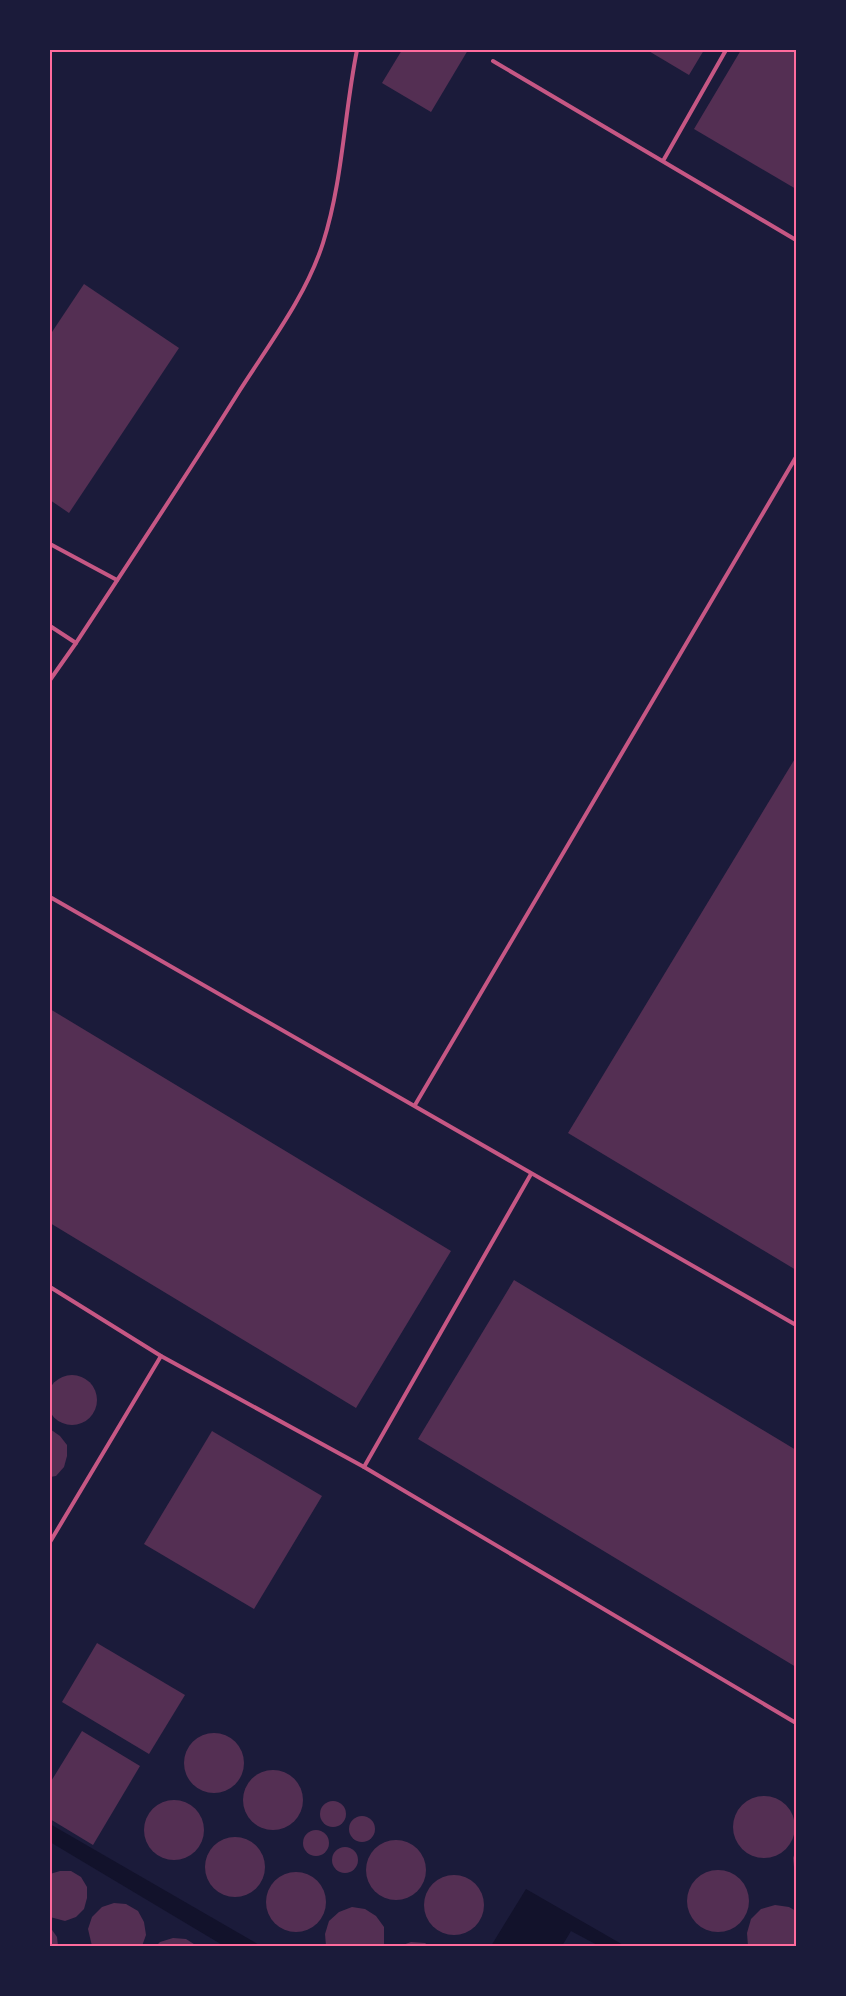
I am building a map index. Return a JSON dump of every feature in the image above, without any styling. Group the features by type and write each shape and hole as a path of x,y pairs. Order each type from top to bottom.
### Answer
{"lane":[{"path":"50,680 117,580 303,290 323,243 339,178 348,96 357,50"},
{"path":"663,160 726,50"},
{"path":"493,61 796,240"},
{"path":"414,1105 796,457"},
{"path":"50,544 117,580"},
{"path":"50,626 76,643"},
{"path":"50,897 796,1326"},
{"path":"364,1467 531,1174"},
{"path":"50,1287 161,1356 364,1467 796,1723"},
{"path":"50,1542 161,1356"}],"shaded area":[{"path":"50,1824 261,1946 224,1946 50,1842"},
{"path":"526,1889 625,1946 599,1946 571,1931 562,1946 491,1946"}],"building":[{"path":"402,50 468,50 431,112 382,83"},
{"path":"647,50 704,50 689,75"},
{"path":"741,50 796,50 796,189 694,129"},
{"path":"84,284 179,348 69,513 50,500 50,335"},
{"path":"796,757 796,1270 568,1133"},
{"path":"50,1009 451,1251 356,1408 50,1223"},
{"path":"514,1280 796,1450 796,1667 418,1439"},
{"path":"72,1375 86,1379 93,1386 97,1400 93,1414 86,1421 72,1425 58,1421 51,1414 47,1400 51,1386 58,1379"},
{"path":"50,1429 60,1436 67,1445 67,1456 64,1467 56,1476 50,1477"},
{"path":"212,1431 322,1496 254,1609 144,1544"},
{"path":"97,1643 185,1695 149,1754 62,1702"},
{"path":"82,1731 140,1766 93,1845 50,1819 50,1783"},
{"path":"208,1733 220,1733 231,1738 239,1746 244,1757 242,1775 231,1788 220,1793 208,1793 197,1788 189,1780 184,1769 184,1757 189,1746 197,1738"},
{"path":"273,1770 285,1772 298,1783 303,1800 301,1812 290,1825 273,1830 261,1828 248,1817 243,1800 245,1788 256,1775"},
{"path":"758,1796 770,1796 786,1805 793,1815 795,1827 793,1839 786,1849 770,1858 758,1858 747,1853 738,1844 733,1833 733,1821 738,1810 747,1801"},
{"path":"168,1800 180,1800 191,1805 199,1813 204,1824 202,1842 191,1855 180,1860 168,1860 157,1855 149,1847 144,1836 144,1824 149,1813 157,1805"},
{"path":"333,1801 342,1805 346,1814 342,1823 333,1827 324,1823 320,1814 324,1805"},
{"path":"362,1816 371,1820 375,1829 371,1838 362,1842 353,1838 349,1829 353,1820"},
{"path":"316,1830 325,1834 329,1843 325,1852 316,1856 307,1852 303,1843 307,1834"},
{"path":"235,1837 252,1842 260,1850 265,1867 260,1884 252,1892 235,1897 218,1892 210,1884 205,1867 210,1850 218,1842"},
{"path":"390,1840 402,1840 413,1845 421,1853 426,1864 424,1882 413,1895 402,1900 390,1900 379,1895 371,1887 366,1876 366,1864 371,1853 379,1845"},
{"path":"345,1847 354,1851 358,1860 354,1869 345,1873 336,1869 332,1860 336,1851"},
{"path":"796,1850 796,1876 795,1876 793,1858"},
{"path":"712,1870 724,1870 740,1879 747,1889 749,1901 747,1913 740,1923 724,1932 712,1932 701,1927 692,1918 687,1907 687,1895 692,1884 701,1875"},
{"path":"60,1871 71,1871 81,1877 87,1887 84,1909 76,1917 65,1921 50,1917 50,1874"},
{"path":"290,1872 302,1872 313,1877 321,1885 326,1896 324,1914 313,1927 302,1932 290,1932 279,1927 271,1919 266,1908 266,1896 271,1885 279,1877"},
{"path":"448,1875 460,1875 471,1880 479,1888 484,1899 482,1917 471,1930 460,1935 448,1935 437,1930 429,1922 424,1911 424,1899 429,1888 437,1880"},
{"path":"114,1903 126,1904 138,1911 144,1922 146,1935 142,1946 92,1946 88,1929 92,1917 102,1907"},
{"path":"775,1905 789,1907 796,1911 796,1946 748,1946 747,1933 751,1919 761,1909"},
{"path":"352,1907 365,1909 376,1916 384,1927 384,1946 326,1946 325,1934 329,1921 339,1912"},
{"path":"50,1927 57,1937 58,1946 50,1946"},
{"path":"173,1938 186,1939 197,1946 156,1946 160,1942"},
{"path":"411,1942 425,1943 429,1946 400,1946"}]}
